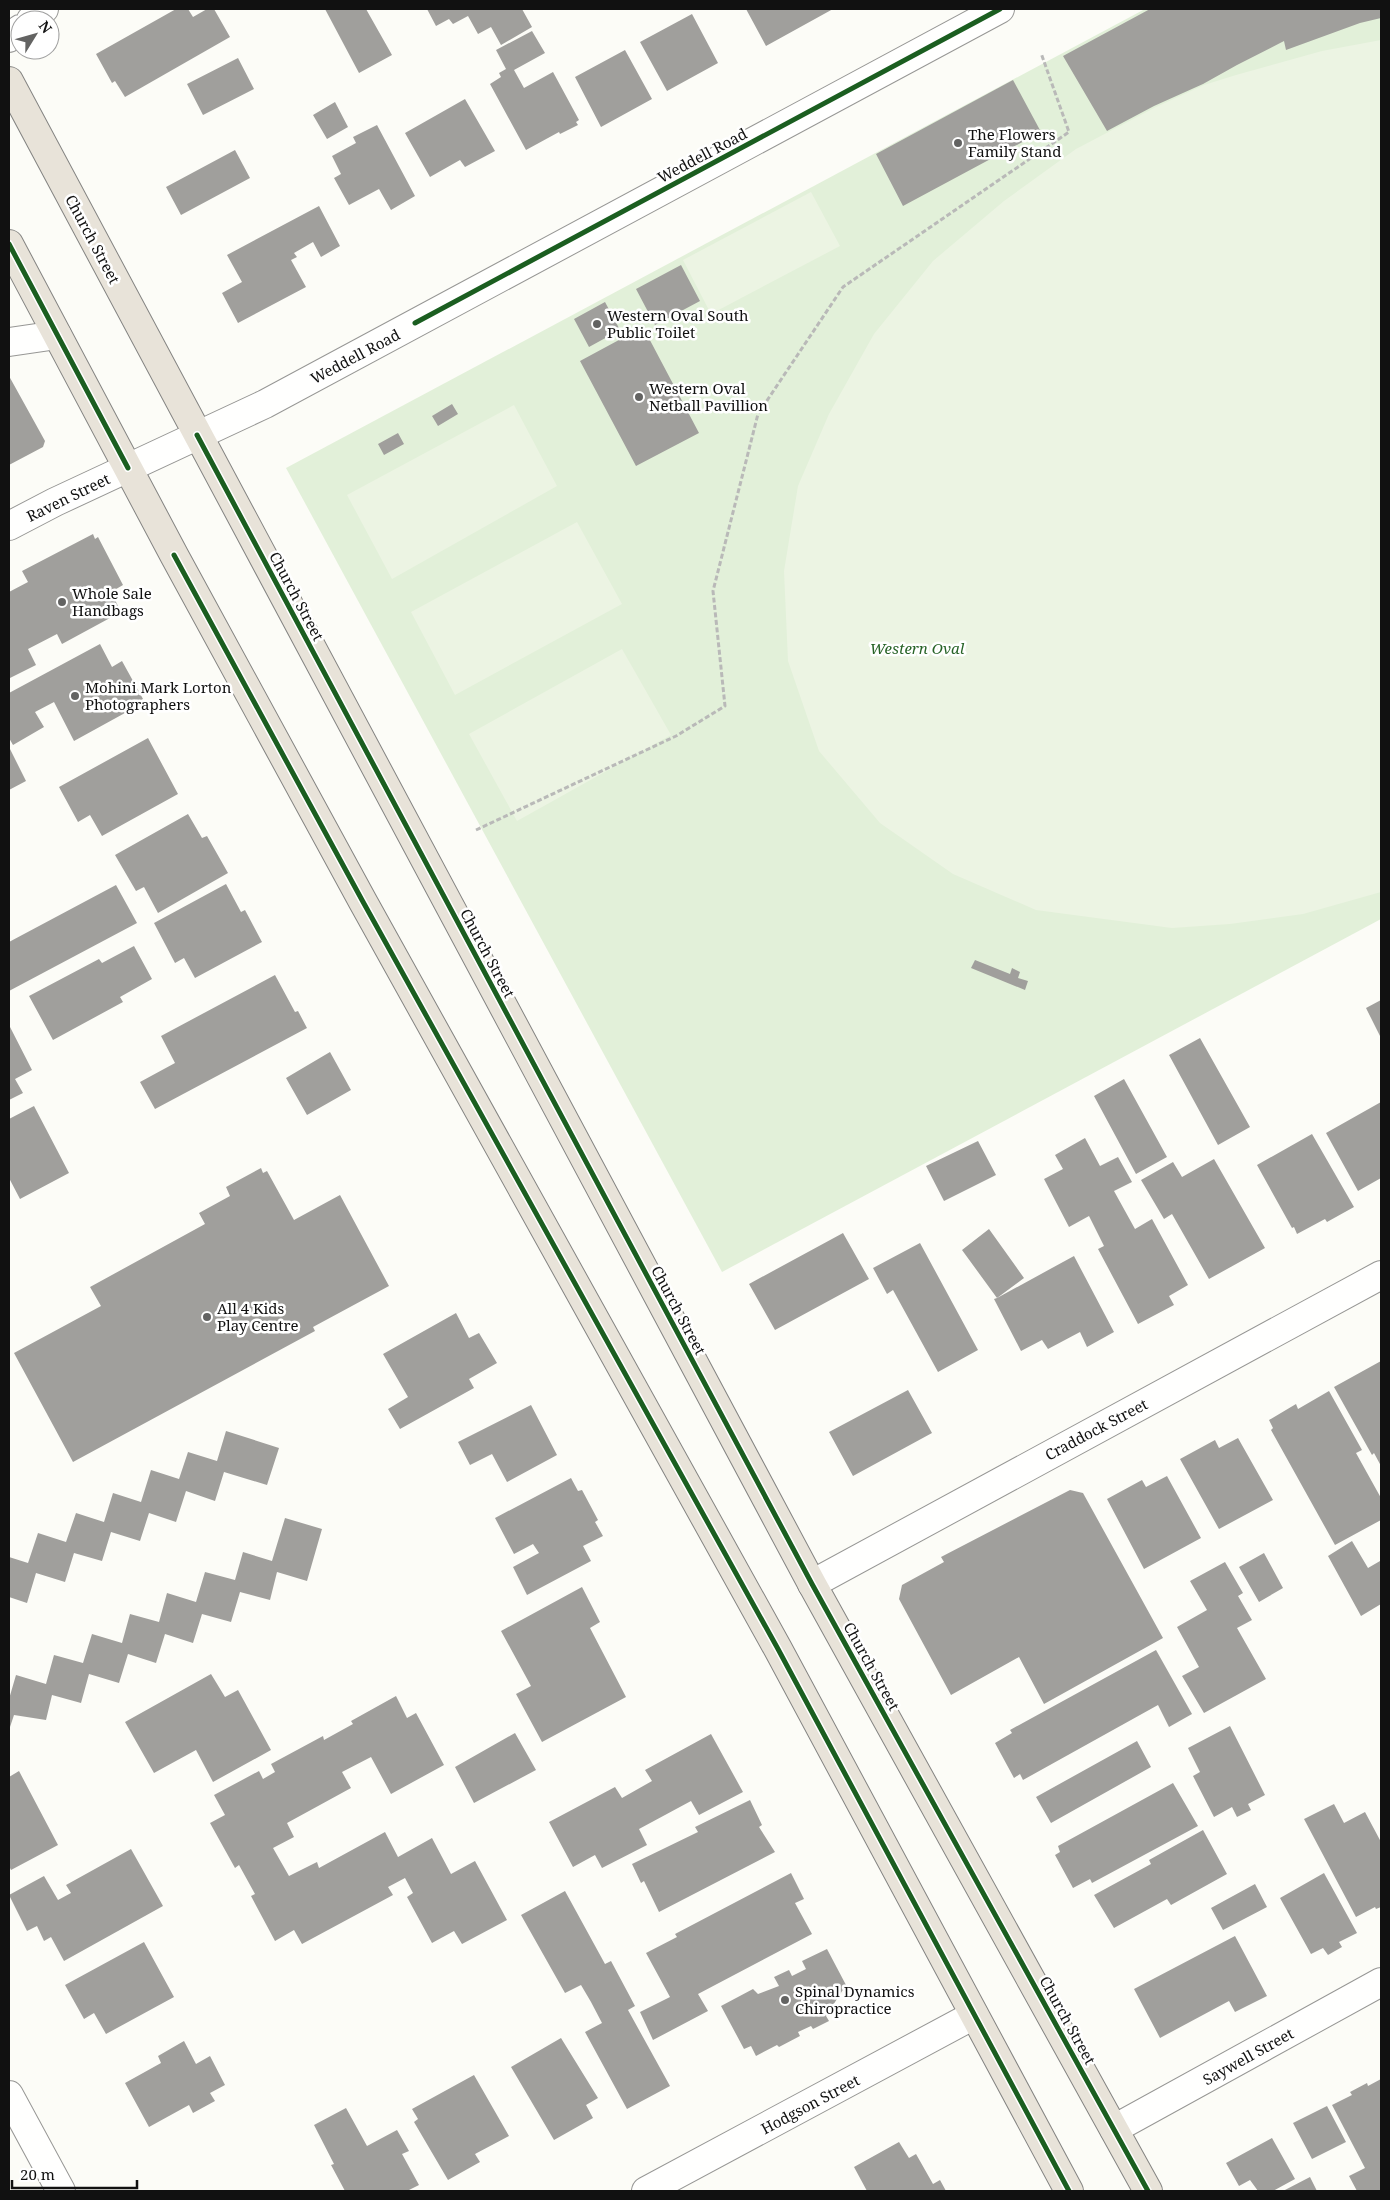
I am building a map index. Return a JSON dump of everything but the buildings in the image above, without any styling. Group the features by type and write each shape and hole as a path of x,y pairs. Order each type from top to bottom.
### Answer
{"highway":[{"name":"Church Street","path":"9,80 197,436 812,1584 1148,2191"},
{"path":"9,244 362,900 778,1649 1069,2191"}],"street":[{"name":"Weddell Road","path":"128,468 265,404 1000,9"},
{"path":"9,342 57,335"},
{"name":"Raven Street","path":"9,526 54,502 128,468"},
{"name":"Craddock Street","path":"812,1584 1381,1275"},
{"name":"Saywell Street","path":"1114,2129 1381,1982"},
{"name":"Hodgson Street","path":"646,2191 974,2015"},
{"path":"9,2095 61,2191"}],"path":[{"path":"476,830 676,736 725,706 713,591 758,414 843,287 1069,132 1041,53"}],"green space":[{"name":"Western Oval","path":"1145,9 1381,9 1381,919 722,1272 286,468"},
{"path":"1381,40 1381,892 1303,914 1230,924 1172,928 1036,910 953,874 880,823 819,751 788,661 784,571 798,486 829,414 874,334 933,261 1004,201 1076,149 1156,107 1204,85 1322,51"},
{"path":"811,192 840,246 711,314 683,260"},
{"path":"514,405 557,486 392,579 347,495"},
{"path":"577,522 622,604 455,695 411,612"},
{"path":"622,649 671,735 517,821 469,734"}],"cycle path":[{"path":"415,323 1000,9"},
{"path":"9,244 128,468"},
{"path":"197,435 812,1584 1148,2191"},
{"path":"174,555 362,900 778,1649 1069,2191"}],"place":[{"name":"The Flowers Family Stand","path":"958,143"},
{"name":"Western Oval South Public Toilet","path":"597,324"},
{"name":"Western Oval Netball Pavillion","path":"639,397"},
{"name":"Whole Sale Handbags","path":"62,602"},
{"name":"Mohini Mark Lorton Photographers","path":"75,696"},
{"name":"All 4 Kids Play Centre","path":"207,1317"},
{"name":"Spinal Dynamics Chiropractice","path":"785,2000"}]}
